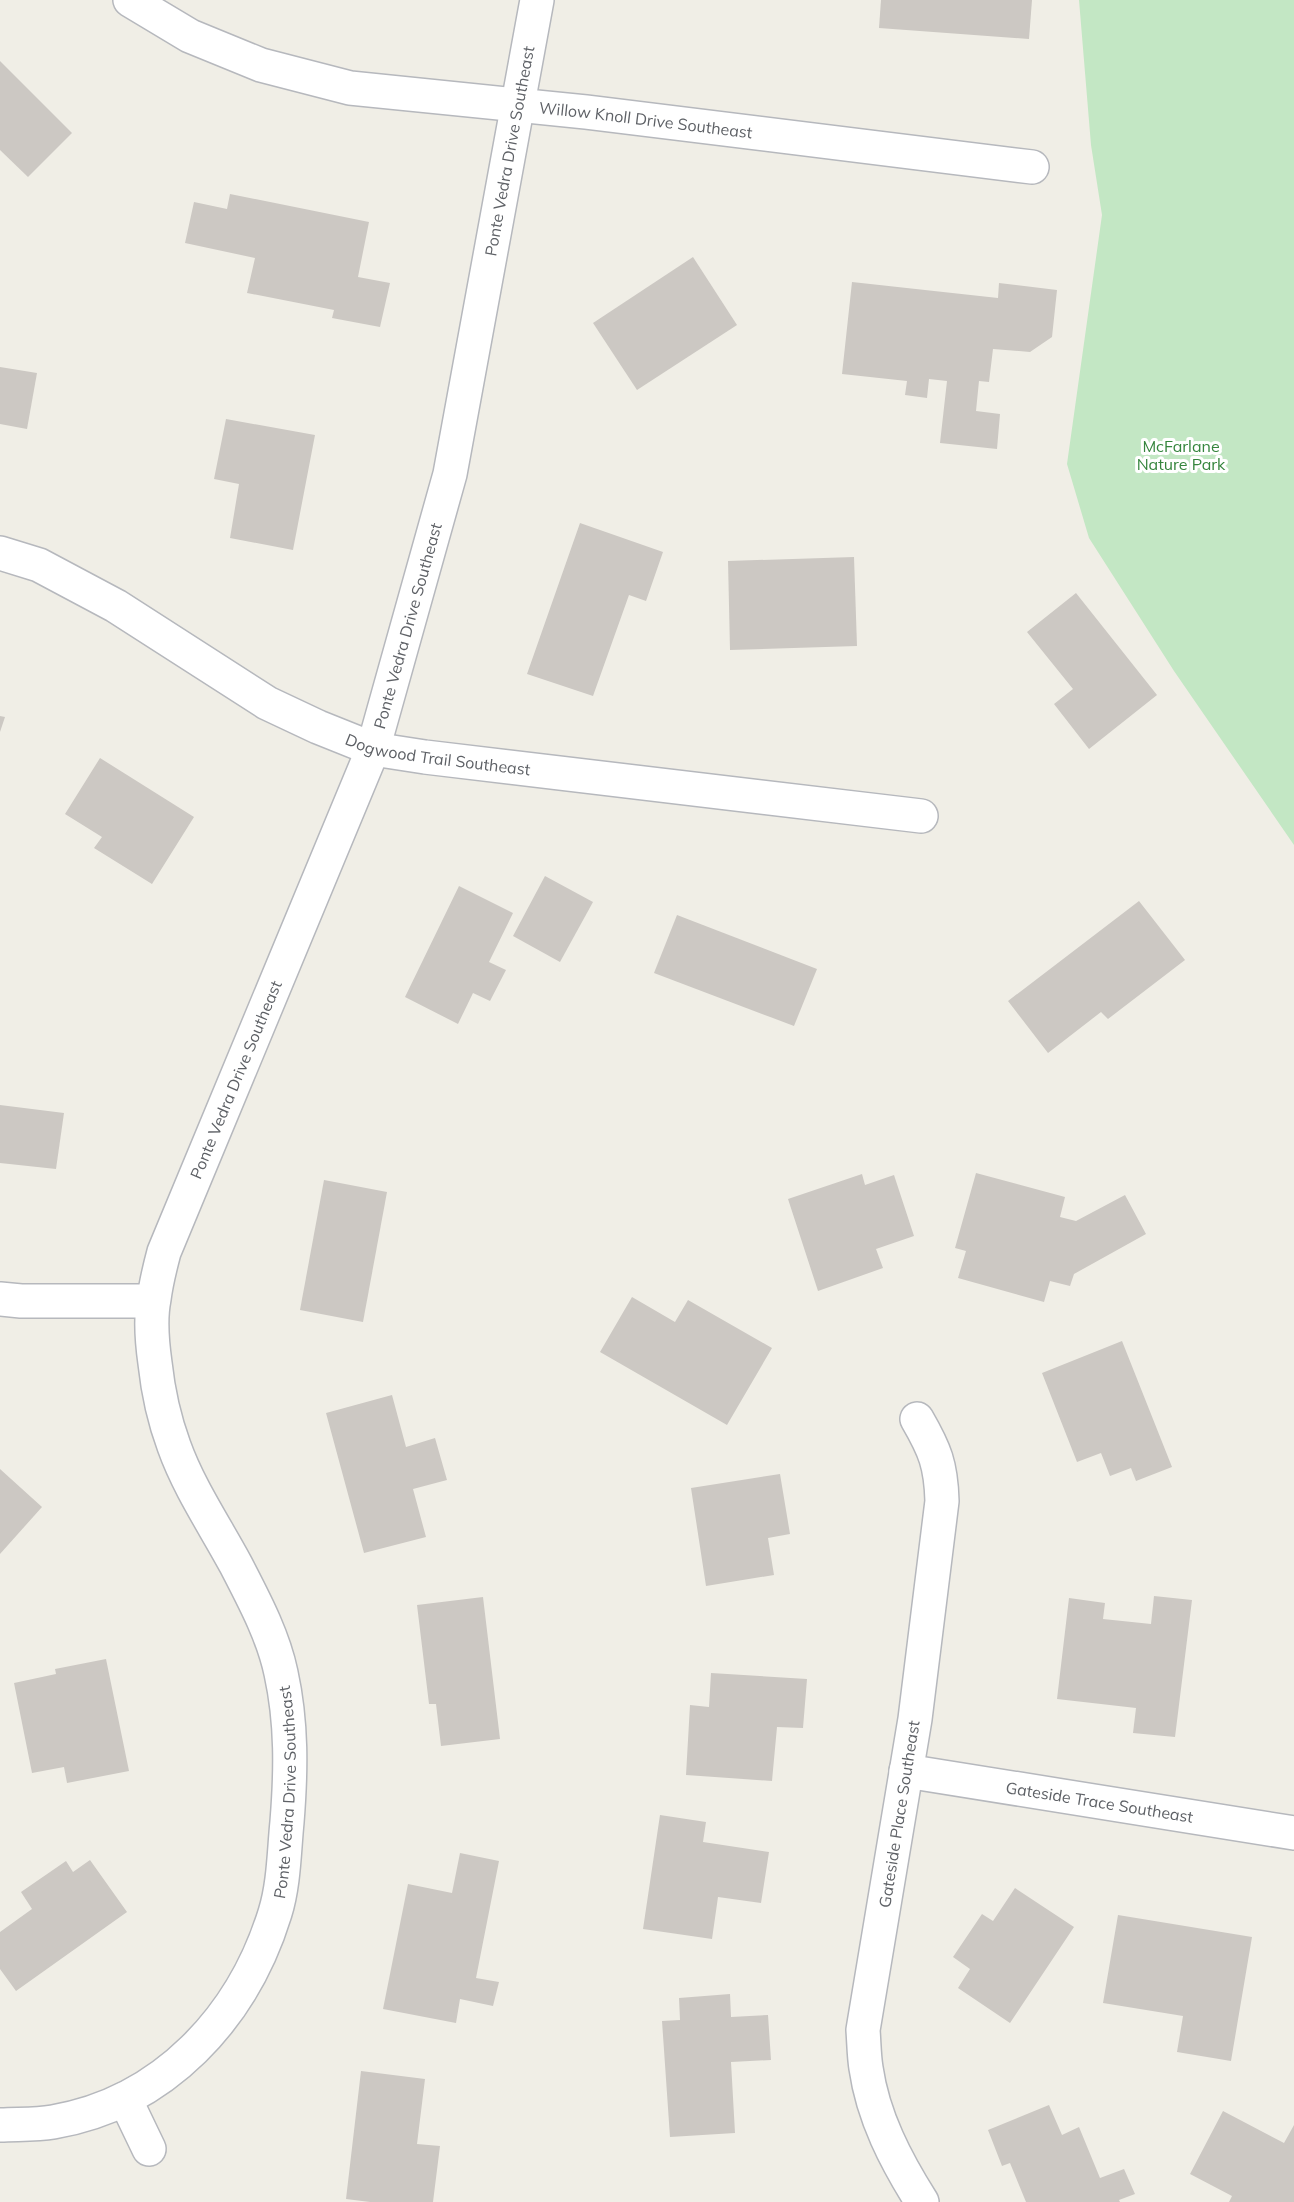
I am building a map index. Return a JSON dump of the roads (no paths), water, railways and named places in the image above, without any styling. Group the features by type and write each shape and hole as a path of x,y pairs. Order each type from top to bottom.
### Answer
{"street":[{"name":"Willow Knoll Drive Southeast","path":"130,0 190,36 261,65 350,88 517,104 1032,167"},
{"name":"Ponte Vedra Drive Southeast","path":"0,2126 53,2122 94,2112 125,2099 160,2079 207,2038 233,2001 260,1953 276,1911 283,1865 290,1778 290,1728 281,1672 267,1626 193,1487 174,1446 158,1391 152,1343 153,1301 164,1252 373,749 450,474 537,0"},
{"name":"Dogwood Trail Southeast","path":"0,553 39,565 116,606 267,703 373,749 921,816"},
{"path":"0,1299 153,1301"},
{"name":"Gateside Place Southeast","path":"917,1419 934,1448 941,1475 942,1501 915,1719 863,2030 866,2068 874,2103 890,2148 922,2202"},
{"name":"Gateside Trace Southeast","path":"906,1771 1294,1833"},
{"path":"125,2099 149,2150"}],"park label":[{"name":"McFarlane Nature Park","path":"1181,455"}]}
